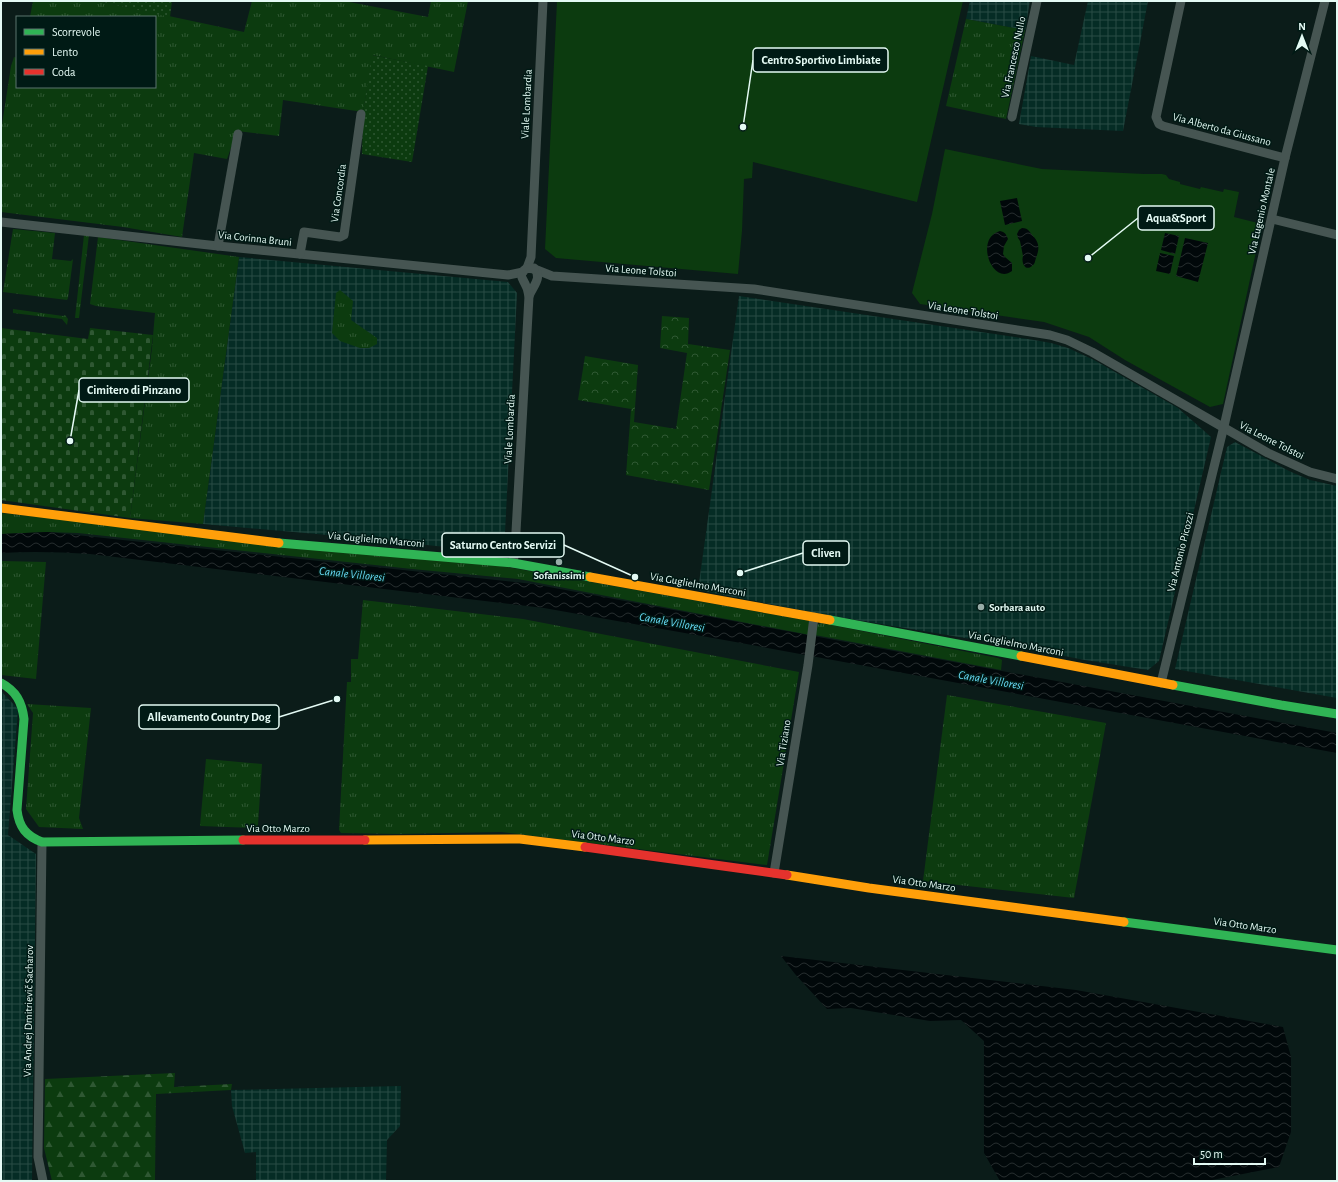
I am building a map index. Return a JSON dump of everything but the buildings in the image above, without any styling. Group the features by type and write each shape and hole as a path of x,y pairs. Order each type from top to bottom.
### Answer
{"street":[{"name":"Viale Lombardia","path":"513,563 515,550 528,274 531,257 543,1"},
{"name":"Via Francesco Nullo","path":"1012,118 1037,1"},
{"name":"Via Alberto da Giussano","path":"1181,1 1156,118 1157,121 1163,126 1285,158"},
{"name":"Via Eugenio Montale","path":"1223,428 1285,158 1325,1"},
{"name":"Via Concordia","path":"300,254 304,232 340,237 344,234 361,114"},
{"path":"218,246 238,134"},
{"path":"1272,219 1337,235"},
{"name":"Via Corinna Bruni","path":"1,222 218,246 508,275 528,274 531,284 536,282"},
{"name":"Via Leone Tolstoi","path":"528,274 754,289 1050,336 1067,340 1092,352 1223,428 1289,464 1310,472 1337,479"},
{"name":"Via Leone Tolstoi","path":"536,282 552,276"},
{"name":"Viale Lombardia","path":"528,296 536,282"},
{"name":"Via Antonio Picozzi","path":"1161,683 1223,428"},
{"name":"Via Guglielmo Marconi","path":"1,508 268,542 513,563 814,617 1281,705 1337,714"},
{"name":"Via Tiziano","path":"774,873 814,617"},
{"name":"Via Otto Marzo","path":"1,683 16,693 24,710 17,802 19,824 24,832 33,839 42,842 520,839 774,873 869,888 1337,950"},
{"name":"Via Andrej Dmitrievič Sacharov","path":"42,842 38,1157 43,1181"}],"shaded area":[{"path":"970,1 1030,1 1025,30 966,19"},
{"path":"1088,1 1148,1 1123,131 1036,127 1019,124 1031,56 1074,65"},
{"path":"239,257 508,282 517,293 504,553 203,524"},
{"path":"739,296 1051,343 1068,348 1094,360 1178,408 1211,437 1159,661 1148,670 827,615 698,590"},
{"path":"1235,442 1289,471 1310,480 1337,486 1337,698 1175,669 1227,447"},
{"path":"1,691 18,709 8,835 36,854 32,1181 1,1181"},
{"path":"401,1086 400,1126 387,1140 386,1181 256,1181 256,1152 245,1153 232,1106 231,1090"}],"green space":[{"path":"33,1 98,1 244,32 252,1 344,1 428,17 431,1 468,1 454,72 373,55 363,112 283,100 279,136 237,131 227,159 194,153 182,237 123,227 1,212 1,131 11,66 14,57 16,58 16,88 156,88 156,16 30,16"},
{"path":"98,1 172,1 170,17"},
{"path":"557,1 963,1 917,202 753,162 752,178 744,179 742,231 738,274 556,258 545,249"},
{"path":"966,19 1025,30 1006,119 946,106"},
{"path":"372,55 428,66 412,162 362,154 363,112"},
{"path":"945,149 1042,169 1162,174 1166,175 1169,179 1180,182 1180,184 1200,189 1201,187 1223,192 1224,189 1239,192 1234,217 1262,224 1223,404 1210,407 1125,360 1089,337 1044,322 920,304 912,293 932,214"},
{"path":"13,229 55,233 52,259 71,261 73,259 67,300 3,292"},
{"path":"84,235 89,235 79,318 75,318"},
{"path":"98,237 239,257 203,524 130,518 152,348 155,313 90,304"},
{"path":"340,290 353,301 351,320 377,338 377,344 369,348 360,348 340,341 332,333 336,293"},
{"path":"13,309 63,316 65,315 68,319 67,325 62,319 13,313"},
{"path":"662,316 689,318 688,344 730,350 709,490 626,475 631,409 578,400 585,356 638,365 634,422 676,429 687,353 660,348"},
{"path":"1,328 88,339 90,328 153,335 130,518 1,500"},
{"path":"1,513 501,566 810,621 810,635 518,579 78,533 48,532 1,534"},
{"path":"1,561 46,562 36,679 1,675"},
{"path":"363,600 523,619 799,672 767,865 501,832 397,834 341,833 339,830 347,682 351,682 351,659 358,659"},
{"path":"821,623 998,658 1002,660 1001,670 815,635 817,625"},
{"path":"947,695 1106,723 1074,898 923,881"},
{"path":"27,704 91,708 79,818 83,829 39,827 26,809 33,713"},
{"path":"206,759 262,764 258,825 254,828 200,826"},
{"path":"175,1073 174,1087 232,1084 231,1090 156,1094 155,1181 52,1181 44,1148 45,1079"}],"water":[{"path":"1017,198 1022,221 1005,225 1000,201"},
{"path":"1022,228 1029,231 1038,245 1038,252 1035,262 1030,268 1024,266 1020,241 1017,234"},
{"path":"1000,231 1005,234 1008,239 1004,246 1003,254 1012,263 1012,271 1005,274 998,272 993,267 987,251 988,242 992,235"},
{"path":"1165,233 1179,236 1175,254 1161,250"},
{"path":"1185,238 1208,243 1198,282 1176,276"},
{"path":"1160,253 1174,256 1170,274 1156,271"},
{"name":"Canale Villoresi","path":"48,532 533,584 1337,733 1337,753 544,608 90,554 46,552 1,553 1,534"},
{"path":"781,956 1076,990 1283,1027 1291,1057 1291,1132 1279,1167 1207,1181 1000,1181 984,1153 984,1041 961,1020 930,1021 851,1008 827,1009 795,974"}],"traffic: fast":[{"path":"279,543 513,563 590,577"},
{"path":"830,620 1021,656"},
{"path":"1,683 14,693 22,707 24,719 17,810 24,830 36,840 42,842 243,840"},
{"path":"1173,685 1337,714"},
{"path":"1124,922 1337,950"}],"traffic: slow":[{"path":"1,508 279,543"},
{"path":"590,577 830,620"},
{"path":"1021,656 1173,685"},
{"path":"365,840 520,839 585,847"},
{"path":"787,875 869,888 1124,922"}],"traffic: jam":[{"path":"243,840 365,840"},
{"path":"585,847 787,875"}],"place":[{"name":"Centro Sportivo Limbiate","path":"743,127"},
{"name":"Aqua&Sport","path":"1088,258"},
{"name":"Cimitero di Pinzano","path":"70,441"},
{"name":"Sofanissimi","path":"559,562"},
{"name":"Cliven","path":"740,573"},
{"name":"Saturno Centro Servizi","path":"635,577"},
{"name":"Sorbara auto","path":"981,607"},
{"name":"Allevamento Country Dog","path":"337,699"}]}
